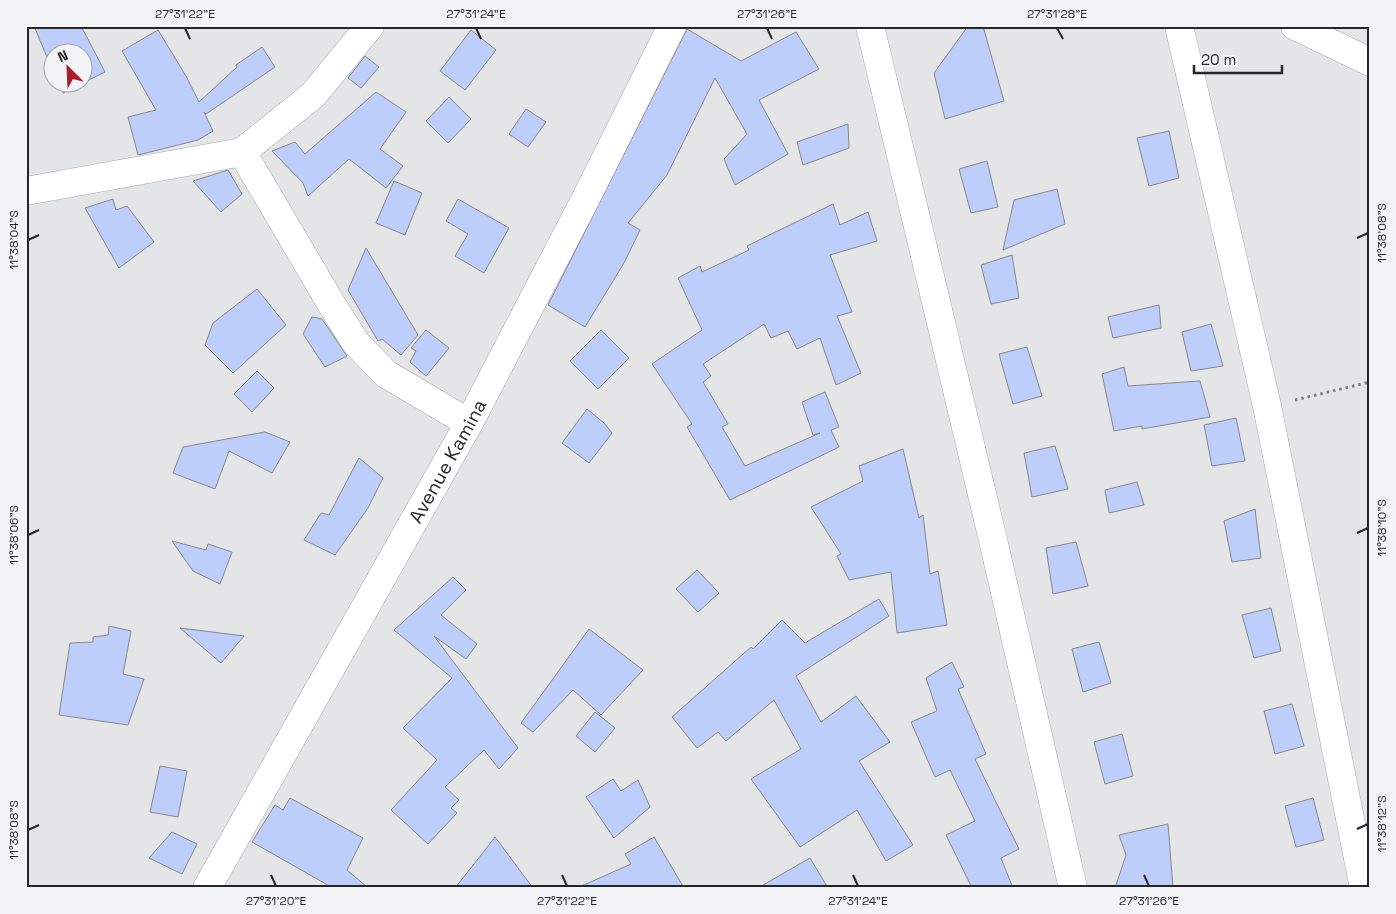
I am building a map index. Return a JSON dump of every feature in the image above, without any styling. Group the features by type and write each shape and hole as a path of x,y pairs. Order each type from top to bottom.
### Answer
{"street":[{"path":"26,191 242,152 313,95 370,26"},
{"name":"Avenue Kamina","path":"207,888 469,423 585,200 672,26"},
{"path":"870,26 1074,888"},
{"path":"1179,26 1268,406 1365,877"},
{"path":"1295,26 1370,62"},
{"path":"242,152 356,343 386,374 469,423"}],"path":[{"path":"1268,406 1370,382"}],"building":[{"path":"34,26 81,26 89,42 42,42 42,45"},
{"path":"968,26 983,26 1004,101 945,119 934,73"},
{"path":"687,29 741,61 796,32 819,69 759,100 788,154 735,185 724,159 747,134 715,78 667,175 628,223 640,230 624,263 585,327 548,305"},
{"path":"158,30 186,76 199,102 237,67 236,65 262,47 275,67 206,114 204,112 213,131 198,140 138,155 128,117 156,110 122,51"},
{"path":"471,30 496,50 465,90 440,71"},
{"path":"92,47 105,72 92,78"},
{"path":"365,56 379,67 361,88 348,78"},
{"path":"376,92 406,112 380,149 403,166 386,188 349,159 308,196 303,183 272,151 295,142 305,154"},
{"path":"449,97 471,119 448,143 426,121"},
{"path":"526,109 546,122 528,147 509,134"},
{"path":"848,124 849,148 803,165 797,142"},
{"path":"1169,131 1179,178 1149,186 1137,138"},
{"path":"987,161 998,207 971,213 959,169"},
{"path":"228,170 242,194 221,212 193,181"},
{"path":"394,181 422,193 405,235 376,223"},
{"path":"1057,189 1065,224 1003,250 1014,200"},
{"path":"113,199 116,210 127,206 154,242 119,268 85,208"},
{"path":"458,199 509,228 484,273 455,256 468,234 446,221"},
{"path":"833,204 840,225 868,212 877,241 830,255 852,312 837,316 861,373 836,385 820,338 797,349 788,331 771,338 764,324 703,364 711,376 703,382 728,424 722,427 745,466 820,433 813,435 802,402 825,392 839,427 831,430 839,447 730,500 687,427 692,424 652,364 702,330 678,278 700,266 702,272 749,250 747,246"},
{"path":"366,248 418,335 401,355 382,339 378,341 348,290"},
{"path":"1012,255 1019,298 991,304 981,265"},
{"path":"257,289 286,325 233,373 205,345 213,323"},
{"path":"1159,305 1161,328 1113,338 1108,317"},
{"path":"312,317 322,319 347,356 325,367 303,334"},
{"path":"1211,324 1223,366 1191,371 1182,332"},
{"path":"426,330 449,348 426,376 410,362 416,351 411,348"},
{"path":"601,330 629,358 598,389 570,361"},
{"path":"1027,347 1042,396 1013,404 999,354"},
{"path":"1124,367 1128,386 1200,381 1210,417 1142,429 1142,426 1114,431 1102,374"},
{"path":"257,371 274,388 252,412 234,394"},
{"path":"587,409 604,423 612,433 589,463 562,443"},
{"path":"1236,418 1245,461 1212,466 1204,425"},
{"path":"265,432 290,442 272,473 229,451 215,489 173,473 183,447"},
{"path":"1055,446 1068,489 1032,497 1024,453"},
{"path":"903,449 919,518 923,515 930,574 938,571 947,625 897,633 891,572 849,580 837,556 841,554 811,507 863,481 859,466"},
{"path":"359,458 383,478 368,508 335,555 304,540 321,513 329,515"},
{"path":"1137,482 1144,505 1109,513 1105,490"},
{"path":"1255,509 1261,558 1232,562 1224,521"},
{"path":"172,541 206,550 208,544 232,552 220,584 193,571"},
{"path":"1076,542 1088,586 1053,594 1046,548"},
{"path":"697,570 719,593 698,612 676,589"},
{"path":"453,577 466,590 441,615 477,644 466,659 434,636 518,748 499,769 484,750 445,787 459,800 451,808 457,813 428,844 391,810 437,760 403,728 452,678 394,630"},
{"path":"879,599 889,616 796,676 821,722 856,696 890,742 859,761 913,845 886,861 857,810 800,847 751,779 801,749 774,700 726,741 718,732 697,748 672,717 751,647 753,649 782,620 805,643"},
{"path":"1271,608 1281,651 1254,658 1242,615"},
{"path":"109,626 131,631 123,674 144,679 128,725 59,715 70,643 93,642 93,637 108,635"},
{"path":"180,628 244,636 221,663"},
{"path":"589,629 643,670 601,715 573,690 533,732 521,723"},
{"path":"1099,642 1111,683 1083,692 1072,649"},
{"path":"952,662 964,687 958,689 986,754 975,759 1019,849 1001,858 1013,888 972,888 946,835 975,821 950,770 935,777 911,722 937,711 926,678"},
{"path":"1292,704 1304,746 1275,754 1264,711"},
{"path":"595,712 615,728 595,752 576,736"},
{"path":"1122,734 1133,776 1105,784 1094,742"},
{"path":"160,766 187,771 178,817 150,812"},
{"path":"613,779 621,791 638,780 650,807 614,838 586,797"},
{"path":"290,798 363,838 347,870 368,888 333,888 252,842 275,805 283,810"},
{"path":"1313,798 1324,840 1296,847 1285,806"},
{"path":"1168,824 1173,888 1115,888 1126,855 1119,835"},
{"path":"172,832 197,844 182,874 149,858"},
{"path":"495,837 533,888 455,888 485,850"},
{"path":"654,837 684,888 577,888 631,864 625,854"},
{"path":"810,858 828,888 758,888"}]}
